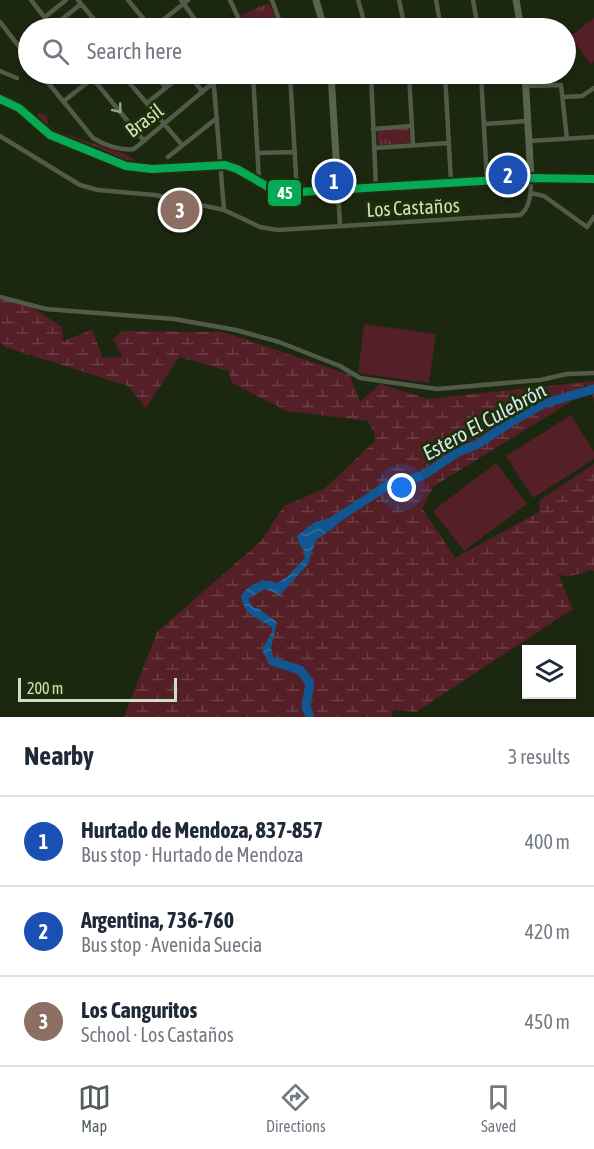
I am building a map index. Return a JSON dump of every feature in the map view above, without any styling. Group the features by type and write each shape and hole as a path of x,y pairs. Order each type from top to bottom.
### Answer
{"main road":[{"path":"316,0 321,18"},
{"path":"516,0 519,18"},
{"path":"332,84 338,190"},
{"path":"526,86 531,177"},
{"path":"0,99 19,108 50,135 126,166 153,169 221,165 234,167 280,193 531,177 594,178"}],"street":[{"path":"31,0 45,17 66,0"},
{"path":"128,0 143,18"},
{"path":"230,0 238,18"},
{"path":"272,0 278,18"},
{"path":"358,0 363,18"},
{"path":"399,0 403,18"},
{"path":"436,0 439,18"},
{"path":"473,0 476,18"},
{"path":"164,18 184,1 195,18"},
{"path":"63,18 80,2 93,18"},
{"path":"0,22 18,45"},
{"path":"0,71 17,78"},
{"name":"Brasil","path":"50,84 93,138 126,150 134,149 203,92 209,84"},
{"path":"64,101 82,84"},
{"path":"98,84 144,141"},
{"path":"130,84 182,145"},
{"path":"163,84 166,88"},
{"path":"147,104 172,84"},
{"path":"195,84 203,92"},
{"path":"214,84 224,210"},
{"path":"254,84 259,181"},
{"path":"291,84 297,192"},
{"path":"372,84 376,187"},
{"path":"410,84 413,145"},
{"path":"445,84 451,182"},
{"path":"482,84 488,180"},
{"path":"526,86 560,84 567,139"},
{"path":"563,98 582,96 594,90"},
{"path":"168,157 217,118"},
{"path":"484,124 528,121"},
{"path":"374,129 412,126"},
{"name":"Los Castaños","path":"0,136 86,187 155,195 224,210 260,226 278,230 519,215 525,212 531,193"},
{"path":"529,141 594,137"},
{"path":"374,148 449,143"},
{"path":"258,153 295,152"},
{"path":"531,177 531,193 544,196 587,226 594,218"},
{"path":"338,190 340,226"},
{"path":"0,297 46,309 174,319 236,330 279,342 340,366 360,378 437,389 594,373"}],"green space":[{"path":"269,3 276,18 242,18 241,15"},
{"path":"594,18 594,61 591,65 576,43 576,32"},
{"path":"38,113 47,115 48,125 56,131 128,155 142,166 121,161 59,135 42,126 32,115 37,116"},
{"path":"409,128 410,143 378,145 377,130"},
{"path":"0,296 19,299 62,327 63,341 92,330 103,358 123,357 113,340 122,331 223,332 350,375 360,402 380,384 428,399 594,381 594,402 592,393 584,384 582,395 434,486 422,508 455,558 539,512 540,500 594,464 594,571 590,570 568,577 558,574 573,609 416,712 394,710 391,717 124,717 157,632 261,541 284,506 324,489 375,441 375,434 368,421 287,411 232,383 228,371 179,357 146,408 128,386 5,347 0,342"},
{"path":"364,324 436,334 429,383 358,373"},
{"path":"571,415 594,452 594,459 533,498 506,456"},
{"path":"496,463 527,504 464,551 433,511"}],"water":[{"path":"336,517 339,521 336,526 316,540 308,564 280,595 265,589 248,599 254,608 258,608 277,622 271,648 274,660 282,663 281,668 277,667 269,662 262,650 272,628 249,613 241,596 257,583 272,581 277,583 287,577 305,558 297,536 315,522"}],"waterway":[{"name":"Estero El Culebrón","path":"327,525 391,483 408,481 425,474 458,452 478,444 543,404 594,389"},
{"name":"Estero El Culebrón","path":"272,661 300,670 310,683 306,707 310,717"}],"transit line":[{"name":"45","path":"0,99 19,108 50,135 126,166 152,169 225,165 283,193 531,178 594,179"}],"place":[{"name":"Argentina, 736-760","path":"508,175"},
{"name":"Hurtado de Mendoza, 837-857","path":"334,181"},
{"name":"Los Canguritos","path":"180,210"}]}
